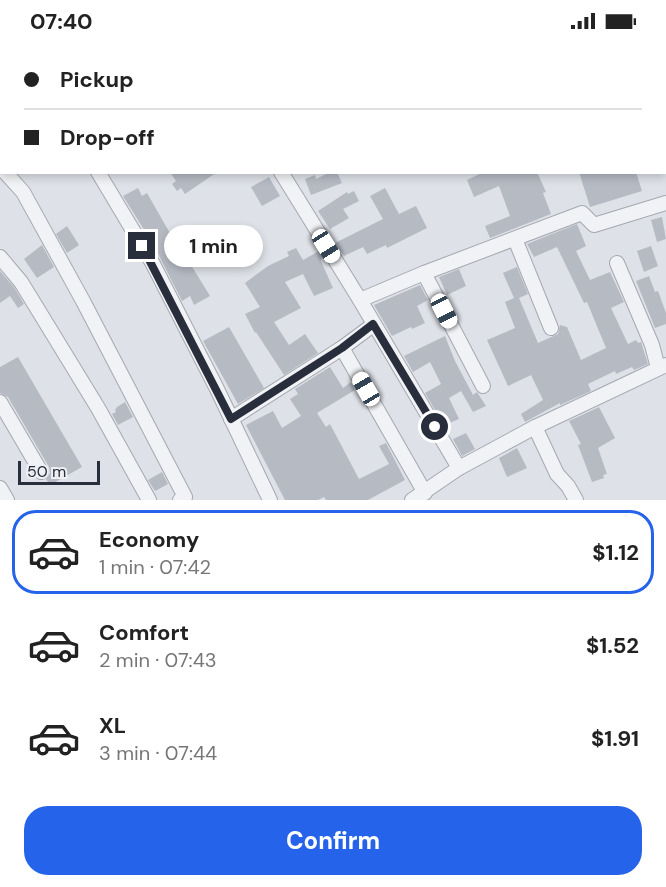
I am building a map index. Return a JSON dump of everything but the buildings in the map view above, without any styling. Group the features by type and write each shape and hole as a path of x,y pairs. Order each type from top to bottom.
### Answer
{"street":[{"path":"7,174 23,192 83,301 185,497 180,500"},
{"path":"99,174 153,264 270,500"},
{"path":"282,174 459,468"},
{"path":"360,300 582,213 594,225 666,203"},
{"path":"515,239 551,328"},
{"path":"0,256 21,282 98,408 149,500"},
{"path":"412,500 459,468 535,427 662,366 617,263"},
{"path":"424,273 483,386"},
{"path":"231,419 342,348 373,324"},
{"path":"342,348 425,493"},
{"path":"0,402 41,472"},
{"path":"535,427 557,474 568,486 576,500"},
{"path":"0,488 7,500"}],"route":[{"path":"142,246 218,389 231,419 342,348 373,324 435,427"}]}
